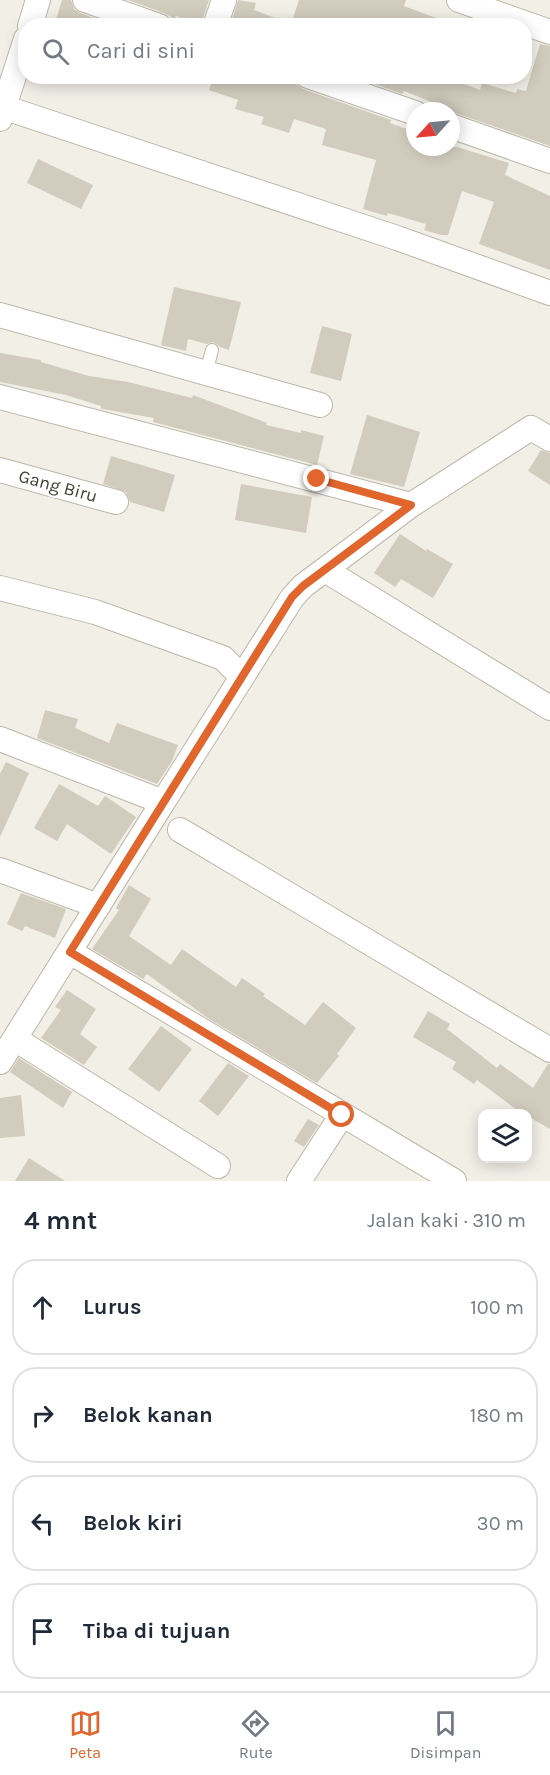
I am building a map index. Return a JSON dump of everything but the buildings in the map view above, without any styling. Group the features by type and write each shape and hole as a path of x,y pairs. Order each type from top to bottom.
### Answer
{"street":[{"path":"32,18 38,0"},
{"path":"85,0 136,18"},
{"path":"218,18 224,0"},
{"path":"459,0 510,18"},
{"path":"532,26 550,32"},
{"path":"18,63 1,113 398,238 550,293"},
{"path":"331,84 406,110"},
{"path":"460,129 550,161"},
{"path":"0,315 209,361 320,405"},
{"path":"0,397 411,505"},
{"path":"0,1062 292,597 303,586 411,505 531,428 550,439"},
{"name":"Gang Biru","path":"0,470 117,502"},
{"path":"325,570 550,708"},
{"path":"0,588 94,612 223,658 242,678"},
{"path":"0,739 163,802"},
{"path":"180,830 550,1050"},
{"path":"0,870 98,906"},
{"path":"70,952 454,1181"},
{"path":"15,1039 218,1166"},
{"path":"299,1181 342,1115"}],"route":[{"path":"317,479 411,505 303,586 292,597 70,952 342,1115"}]}
